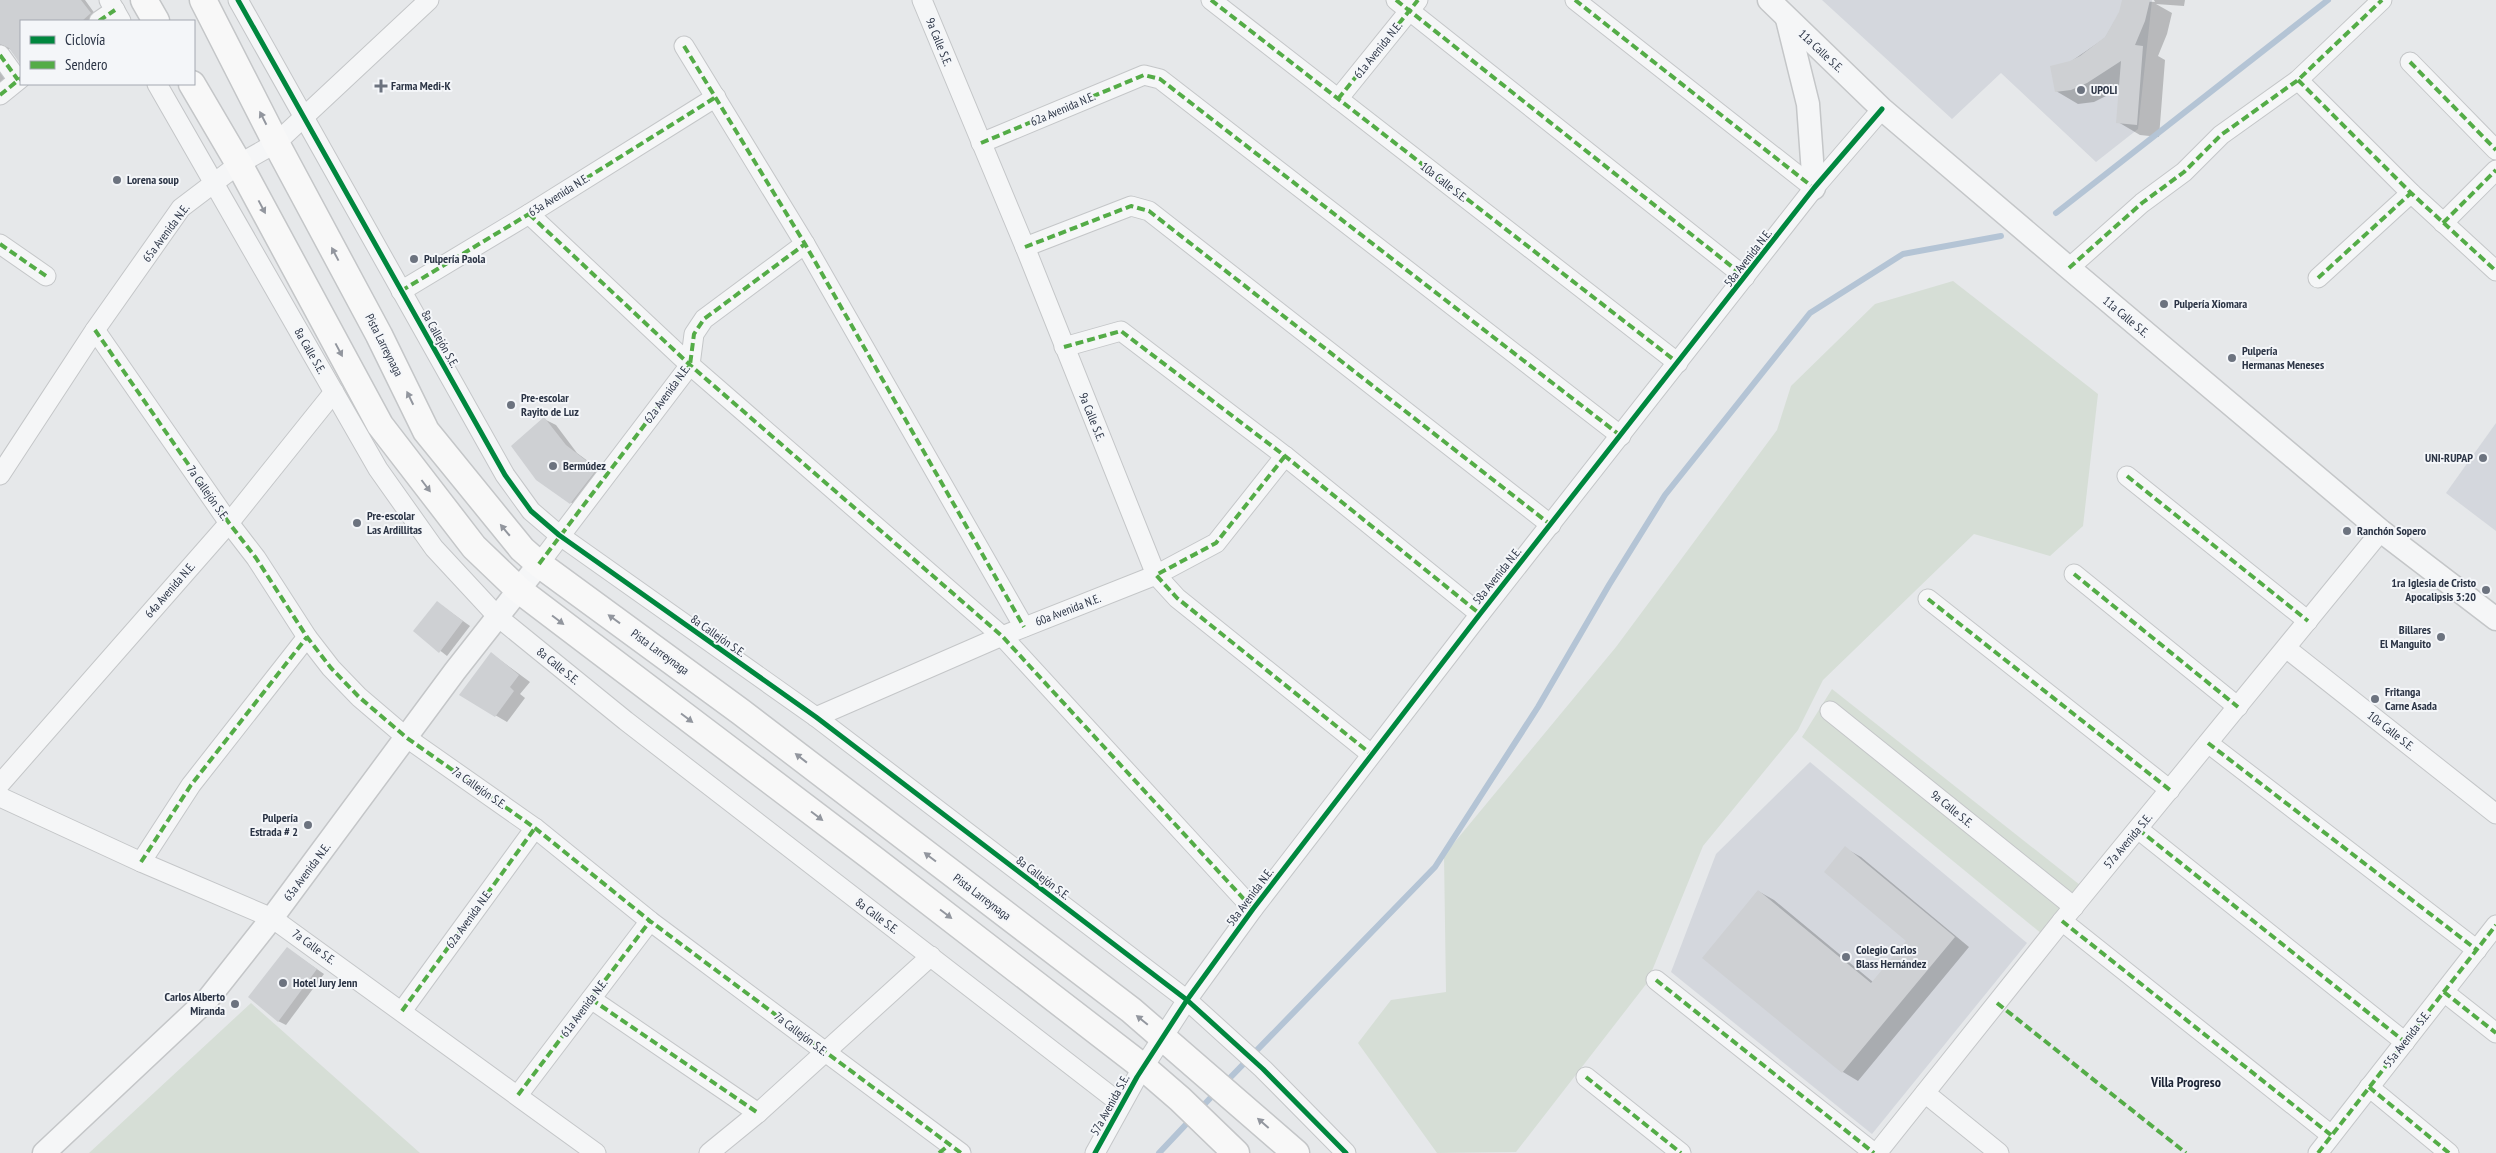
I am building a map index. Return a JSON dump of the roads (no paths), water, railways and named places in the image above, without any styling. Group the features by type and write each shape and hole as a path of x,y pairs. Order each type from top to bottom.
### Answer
{"main road":[{"path":"144,0 155,20"},
{"name":"Pista Larreynaga","path":"202,0 379,335 426,431 507,533 539,564 741,712 1163,1036 1296,1153"},
{"path":"193,85 238,164 380,425 474,548 519,590 894,874 1143,1067 1180,1099 1236,1153"}],"street":[{"name":"8a Callejón S.E.","path":"238,0 505,476 532,511 559,535 816,717 1187,1000 1263,1069 1346,1153"},
{"name":"65a Avenida N.E.","path":"0,475 95,330 181,208 212,182 238,164 276,143 429,0"},
{"name":"9a Calle S.E.","path":"922,0 1025,246 1156,575 1177,598 1371,754"},
{"name":"10a Calle S.E.","path":"1211,0 1678,363"},
{"path":"1575,0 1814,188"},
{"name":"11a Calle S.E.","path":"1770,0 1787,20 1882,109 2381,531 2496,619"},
{"path":"2069,268 2142,203 2184,172 2221,135 2298,80 2382,0"},
{"name":"61a Avenida N.E.","path":"1338,99 1408,4"},
{"path":"1408,4 1745,277"},
{"path":"100,20 115,10"},
{"path":"1787,20 1808,104 1814,188"},
{"path":"684,46 806,244 1024,627"},
{"path":"0,55 20,79 0,95"},
{"path":"2410,62 2496,150"},
{"name":"62a Avenida N.E.","path":"981,143 1144,75 1164,81 1622,436"},
{"path":"2298,80 2411,193 2496,271"},
{"name":"8a Calle S.E.","path":"158,85 378,469 434,548 498,617 626,721 1121,1104"},
{"name":"63a Avenida N.E.","path":"401,291 529,214 716,97"},
{"name":"58a Avenida N.E.","path":"1143,1067 1187,1000 1253,909 1371,754 1622,436 1814,188 1882,109"},
{"path":"2443,223 2496,170"},
{"path":"2318,278 2411,193"},
{"path":"1025,246 1131,206 1149,211 1551,525"},
{"path":"529,214 690,365 1002,636 1253,909"},
{"path":"0,244 46,276"},
{"name":"62a Avenida N.E.","path":"539,564 559,535 690,365 694,334 704,319 806,244"},
{"name":"7a Callejón S.E.","path":"95,330 229,523 256,558 307,637 331,668 359,697 407,738 535,828 650,922 826,1053 950,1150"},
{"path":"1064,346 1121,331 1285,456 1480,614"},
{"name":"64a Avenida N.E.","path":"0,784 229,523 334,392"},
{"name":"60a Avenida N.E.","path":"816,717 1002,636 1156,575 1216,543 1285,456"},
{"path":"2126,476 2308,621"},
{"name":"57a Avenida S.E.","path":"1878,1153 2068,914 2381,531"},
{"name":"63a Avenida N.E.","path":"44,1153 208,999 272,918 455,671 539,564"},
{"path":"2074,574 2238,707"},
{"path":"1928,599 2170,790"},
{"path":"141,862 191,785 307,637"},
{"name":"10a Calle S.E.","path":"2286,648 2496,814"},
{"name":"9a Calle S.E.","path":"1830,711 2331,1135"},
{"path":"2208,743 2477,950"},
{"name":"7a Calle S.E.","path":"0,798 141,862 272,918 596,1153"},
{"name":"62a Avenida N.E.","path":"402,1011 535,828"},
{"path":"2138,829 2405,1042"},
{"name":"61a Avenida N.E.","path":"518,1095 650,922"},
{"name":"55a Avenida S.E.","path":"2318,1153 2496,925"},
{"path":"709,1153 826,1053 931,956"},
{"path":"1656,980 1874,1153"},
{"path":"2444,992 2496,1033"},
{"path":"591,999 758,1113"},
{"name":"57a Avenida S.E.","path":"1094,1153 1143,1067"},
{"path":"1586,1077 1680,1153"},
{"path":"2369,1087 2448,1153"},
{"path":"1925,1093 1999,1153"}],"waterway":[{"path":"2056,213 2328,0"},
{"path":"1225,1083 1435,867 1538,707 1609,585 1665,495 1810,313 1903,254 2001,236"},
{"path":"1199,1110 1216,1092"},
{"path":"1159,1153 1192,1118"}],"place":[{"name":"Farma Medi-K","path":"381,86"},
{"name":"UPOLI","path":"2081,90"},
{"name":"Lorena soup","path":"117,180"},
{"name":"Pulpería Paola","path":"414,259"},
{"name":"Pulpería Xiomara","path":"2164,304"},
{"name":"Pulpería Hermanas Meneses","path":"2232,358"},
{"name":"Pre-escolar Rayito de Luz","path":"511,405"},
{"name":"UNI-RUPAP","path":"2483,458"},
{"name":"Bermúdez","path":"553,466"},
{"name":"Pre-escolar Las Ardillitas","path":"357,523"},
{"name":"Ranchón Sopero","path":"2347,531"},
{"name":"1ra Iglesia de Cristo Apocalipsis 3:20","path":"2486,590"},
{"name":"Billares El Manguito","path":"2441,637"},
{"name":"Fritanga Carne Asada","path":"2375,699"},
{"name":"Pulpería Estrada # 2","path":"308,825"},
{"name":"Colegio Carlos Blass Hernández","path":"1846,957"},
{"name":"Hotel Jury Jenn","path":"283,983"},
{"name":"Carlos Alberto Miranda","path":"235,1004"}],"district":[{"name":"Villa Progreso","path":"2186,1082"}]}
